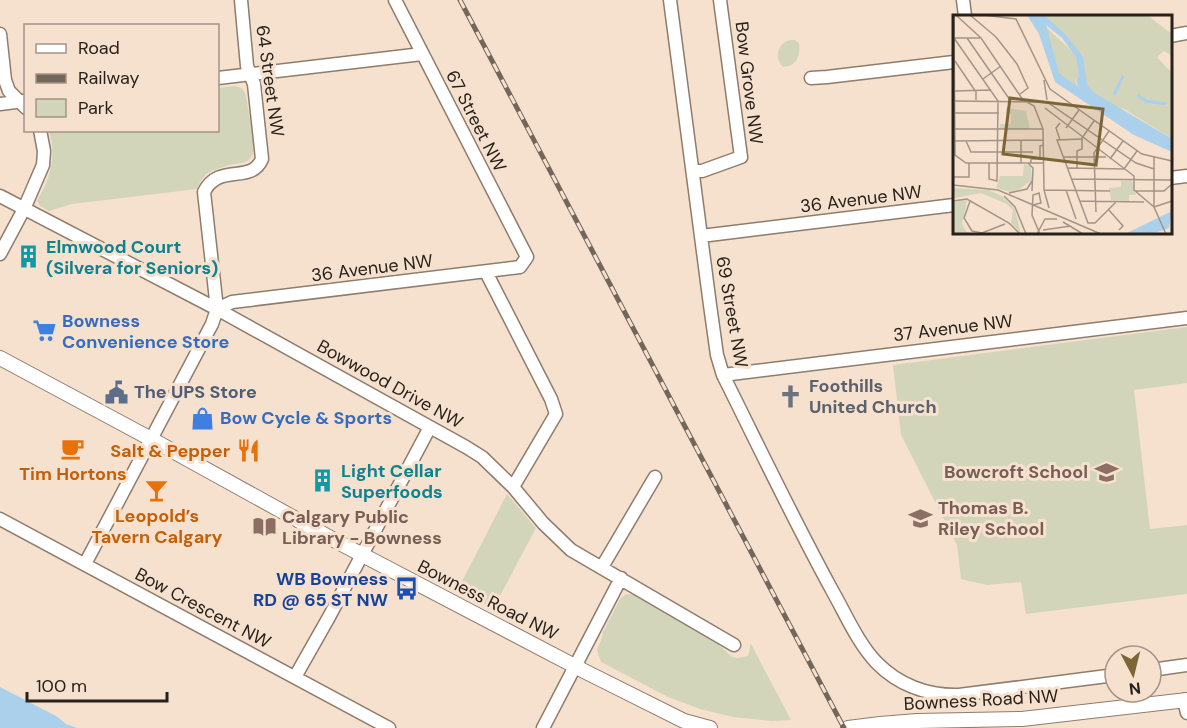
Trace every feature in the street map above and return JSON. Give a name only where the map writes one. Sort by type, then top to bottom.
[{"type":"street","name":"64 Street NW","points":[[85,564],[212,324],[217,309],[204,192],[217,177],[251,171],[260,163],[262,155],[254,84],[247,66],[241,0]]},
{"type":"street","name":"67 Street NW","points":[[395,0],[527,258]]},
{"type":"street","name":"69 Street NW","points":[[670,0],[700,236],[717,354],[723,375],[822,570],[864,647],[884,669],[909,685]]},
{"type":"street","name":"Bow Grove NW","points":[[693,171],[702,171],[741,157],[720,0]]},
{"type":"street","points":[[963,0],[965,15]]},
{"type":"street","points":[[1172,36],[1187,33]]},
{"type":"street","points":[[0,34],[5,80],[9,91],[23,104]]},
{"type":"street","points":[[219,78],[422,54]]},
{"type":"street","points":[[811,78],[828,78],[953,62]]},
{"type":"street","points":[[0,104],[23,104]]},
{"type":"street","points":[[0,254],[24,209],[43,165],[44,151],[40,132]]},
{"type":"street","points":[[1172,178],[1187,176]]},
{"type":"street","name":"Bowwood Drive NW","points":[[0,196],[217,309],[482,457],[571,550],[734,645]]},
{"type":"street","name":"36 Avenue NW","points":[[700,236],[953,205]]},
{"type":"street","name":"36 Avenue NW","points":[[217,309],[232,302],[520,267],[527,258]]},
{"type":"street","points":[[486,272],[551,399],[556,414],[513,487]]},
{"type":"street","name":"37 Avenue NW","points":[[723,375],[1187,318]]},
{"type":"street","name":"Bowness Road NW","points":[[0,358],[362,555],[684,721],[704,727]]},
{"type":"street","points":[[295,677],[430,426]]},
{"type":"street","points":[[602,567],[655,477]]},
{"type":"street","name":"Bow Crescent NW","points":[[0,519],[389,728]]},
{"type":"street","points":[[543,728],[621,578]]},
{"type":"street","points":[[1163,669],[1187,666]]},
{"type":"street","name":"Bowness Road NW","points":[[909,685],[929,693],[959,695],[1103,677]]},
{"type":"street","name":"Bowness Road NW","points":[[848,728],[917,721],[1022,724],[1186,704]]},
{"type":"green space","points":[[790,40],[799,43],[797,60],[788,67],[783,67],[778,59],[778,51],[782,44]]},
{"type":"green space","points":[[234,86],[240,88],[246,96],[253,148],[252,157],[247,161],[208,173],[197,189],[72,204],[49,211],[40,206],[37,201],[51,167],[52,149],[49,132],[219,132],[219,88]]},
{"type":"green space","name":"Bowcroft School","points":[[1187,327],[1187,383],[1134,390],[1150,529],[1187,525],[1187,594],[1026,614],[1021,582],[987,585],[961,579],[957,545],[901,435],[893,365]]},
{"type":"green space","points":[[507,494],[536,528],[493,609],[457,591]]},
{"type":"green space","points":[[626,594],[635,595],[719,645],[732,657],[748,656],[751,644],[791,720],[772,721],[733,717],[700,709],[668,697],[601,662],[597,650],[602,634],[620,599]]},
{"type":"water","points":[[0,687],[56,716],[66,724],[77,728],[0,728]]},
{"type":"railway","points":[[460,0],[844,728]]},
{"type":"place","name":"Elmwood Court (Silvera for Seniors)","points":[[28,257]]},
{"type":"place","name":"Bowness Convenience Store","points":[[44,331]]},
{"type":"place","name":"The UPS Store","points":[[116,392]]},
{"type":"place","name":"Foothills United Church","points":[[791,396]]},
{"type":"place","name":"Bow Cycle & Sports","points":[[202,418]]},
{"type":"place","name":"Tim Hortons","points":[[73,448]]},
{"type":"place","name":"Salt & Pepper","points":[[248,451]]},
{"type":"place","name":"Bowcroft School","points":[[1106,472]]},
{"type":"place","name":"Light Cellar Superfoods","points":[[323,481]]},
{"type":"place","name":"Leopold’s Tavern Calgary","points":[[157,490]]},
{"type":"place","name":"Thomas B. Riley School","points":[[920,518]]},
{"type":"place","name":"Calgary Public Library - Bowness","points":[[264,527]]},
{"type":"place","name":"WB Bowness RD @ 65 ST NW","points":[[406,589]]}]
